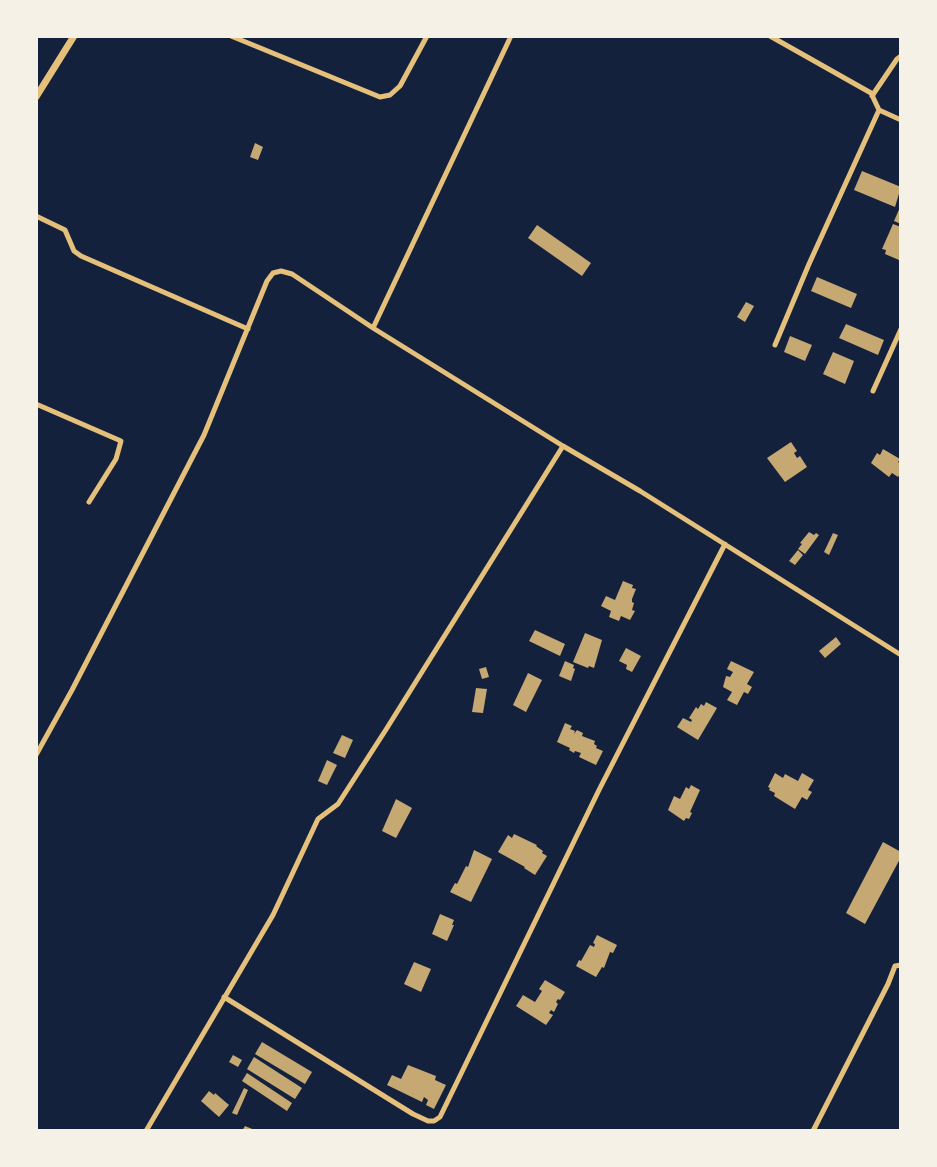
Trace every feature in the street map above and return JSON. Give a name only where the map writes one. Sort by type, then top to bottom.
[{"type":"street","points":[[36,97],[74,36]]},
{"type":"street","points":[[231,36],[380,97],[390,95],[400,86],[426,36]]},
{"type":"street","points":[[373,328],[511,36]]},
{"type":"street","points":[[770,36],[871,93],[879,110],[901,120]]},
{"type":"street","points":[[872,96],[897,59],[901,57]]},
{"type":"street","points":[[775,345],[879,110]]},
{"type":"street","points":[[36,216],[65,230],[74,251],[81,256],[248,329]]},
{"type":"street","points":[[36,754],[72,690],[204,435],[267,281],[273,273],[281,271],[292,274],[373,328],[563,446],[640,490],[901,655]]},
{"type":"street","points":[[873,392],[901,329]]},
{"type":"street","points":[[36,404],[122,441],[116,459],[89,502]]},
{"type":"street","points":[[146,1131],[273,915],[318,819],[338,804],[563,446]]},
{"type":"street","points":[[224,997],[413,1114],[428,1121],[434,1121],[440,1117],[605,779],[725,544]]},
{"type":"street","points":[[813,1131],[895,966],[901,965]]},
{"type":"building","points":[[255,143],[263,147],[258,160],[250,157]]},
{"type":"building","points":[[862,171],[901,187],[895,207],[854,190]]},
{"type":"building","points":[[901,205],[901,224],[894,221]]},
{"type":"building","points":[[893,224],[901,227],[901,257],[899,260],[885,254],[886,250],[882,249]]},
{"type":"building","points":[[537,225],[591,263],[582,276],[528,238]]},
{"type":"building","points":[[817,277],[857,294],[851,308],[811,291]]},
{"type":"building","points":[[746,302],[754,306],[745,322],[737,317]]},
{"type":"building","points":[[846,324],[884,340],[878,355],[839,338]]},
{"type":"building","points":[[790,336],[812,345],[805,361],[784,352]]},
{"type":"building","points":[[833,352],[854,361],[845,384],[823,374]]},
{"type":"building","points":[[791,442],[797,451],[794,453],[797,458],[800,456],[807,467],[785,482],[767,458]]},
{"type":"building","points":[[883,449],[900,459],[898,462],[901,464],[901,472],[898,477],[892,473],[889,477],[871,463],[877,453],[880,455]]},
{"type":"building","points":[[809,532],[819,535],[805,554],[798,549]]},
{"type":"building","points":[[833,533],[838,535],[829,555],[824,552]]},
{"type":"building","points":[[798,550],[803,555],[795,565],[789,561]]},
{"type":"building","points":[[623,581],[633,585],[632,588],[636,589],[632,599],[634,603],[632,610],[635,611],[630,620],[621,616],[619,621],[609,617],[611,611],[601,606],[606,596],[615,600]]},
{"type":"building","points":[[535,630],[565,644],[560,656],[529,641]]},
{"type":"building","points":[[585,633],[602,640],[594,668],[573,662]]},
{"type":"building","points":[[836,637],[841,644],[825,658],[819,651]]},
{"type":"building","points":[[626,648],[641,656],[632,672],[626,669],[627,665],[619,661]]},
{"type":"building","points":[[565,661],[574,665],[571,681],[559,676]]},
{"type":"building","points":[[731,661],[754,672],[747,684],[752,687],[748,694],[744,692],[737,705],[727,700],[732,692],[723,687],[726,676],[730,677],[733,672],[727,669]]},
{"type":"building","points":[[486,667],[489,677],[482,679],[479,669]]},
{"type":"building","points":[[528,673],[542,680],[526,712],[513,705]]},
{"type":"building","points":[[476,688],[487,689],[483,713],[472,712]]},
{"type":"building","points":[[706,702],[717,708],[698,740],[677,727],[683,718],[691,722],[689,718],[696,707],[698,709],[701,704],[704,706]]},
{"type":"building","points":[[565,723],[572,726],[570,729],[575,731],[574,734],[577,730],[583,733],[582,736],[595,741],[596,748],[603,751],[596,765],[579,757],[581,753],[575,751],[574,753],[569,750],[570,748],[557,742]]},
{"type":"building","points":[[342,735],[353,740],[345,758],[333,753]]},
{"type":"building","points":[[327,760],[337,765],[327,785],[318,781]]},
{"type":"building","points":[[775,773],[783,778],[785,774],[798,781],[802,773],[814,780],[808,790],[812,792],[807,800],[802,797],[795,809],[774,796],[775,793],[768,787]]},
{"type":"building","points":[[691,785],[700,790],[689,819],[686,818],[684,821],[668,810],[674,796],[680,799],[686,787],[689,789]]},
{"type":"building","points":[[396,799],[412,808],[396,838],[382,831]]},
{"type":"building","points":[[514,834],[537,845],[547,856],[535,875],[498,852],[508,835],[512,838]]},
{"type":"building","points":[[883,842],[901,852],[901,857],[865,924],[846,913]]},
{"type":"building","points":[[474,850],[492,859],[471,902],[450,892],[466,866],[468,867]]},
{"type":"building","points":[[440,914],[454,920],[447,941],[432,934]]},
{"type":"building","points":[[597,935],[617,945],[613,953],[610,952],[604,968],[602,967],[596,977],[576,966],[590,945],[594,947],[593,943]]},
{"type":"building","points":[[414,962],[431,969],[421,992],[404,984]]},
{"type":"building","points":[[545,980],[565,992],[556,1002],[558,1004],[554,1012],[551,1010],[549,1013],[553,1015],[546,1025],[516,1006],[523,995],[535,1002],[542,991],[539,989]]},
{"type":"building","points":[[262,1042],[312,1072],[305,1084],[255,1054]]},
{"type":"building","points":[[233,1055],[242,1060],[238,1067],[229,1062]]},
{"type":"building","points":[[254,1057],[302,1088],[295,1099],[247,1069]]},
{"type":"building","points":[[408,1065],[436,1076],[435,1080],[446,1085],[434,1109],[426,1105],[428,1100],[424,1097],[422,1102],[387,1085],[392,1075],[401,1079]]},
{"type":"building","points":[[247,1073],[292,1103],[287,1111],[242,1081]]},
{"type":"building","points":[[244,1088],[248,1090],[237,1115],[232,1113]]},
{"type":"building","points":[[209,1091],[214,1095],[215,1093],[229,1105],[219,1117],[201,1101]]},
{"type":"building","points":[[245,1126],[257,1131],[242,1131]]}]
